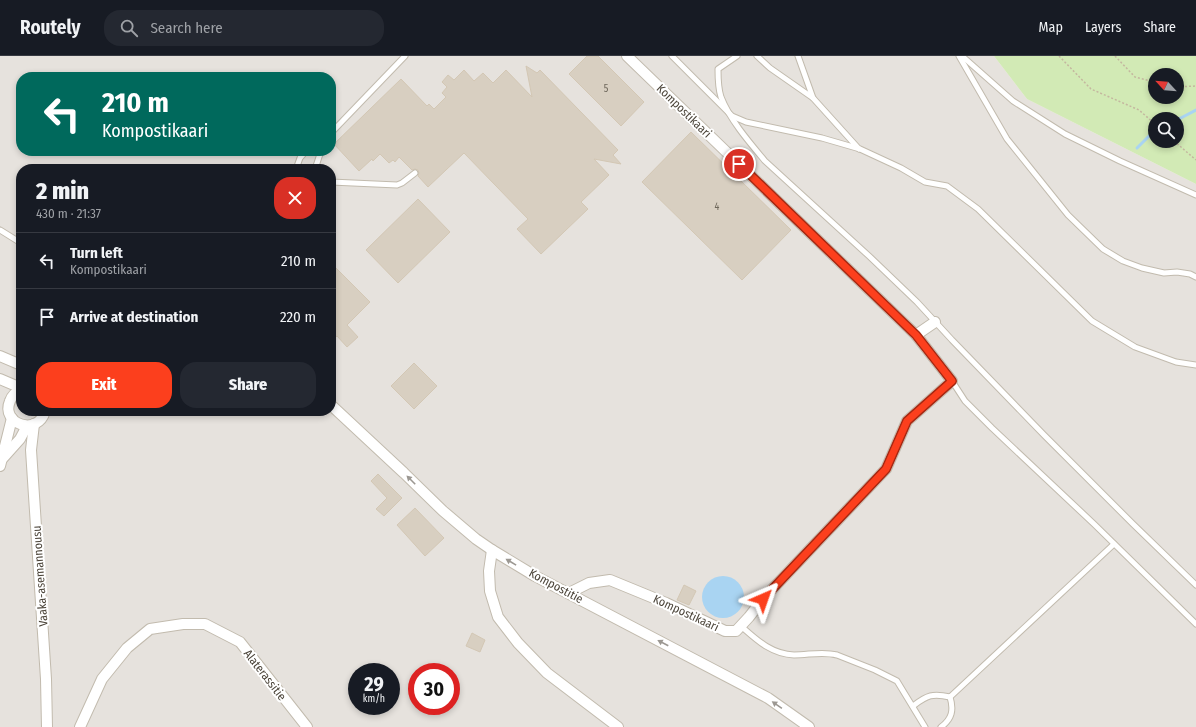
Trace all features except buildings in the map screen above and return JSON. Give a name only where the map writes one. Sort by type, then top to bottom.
[{"type":"street","name":"Kompostikaari","points":[[627,56],[916,335],[952,381]]},
{"type":"street","points":[[916,335],[935,322]]},
{"type":"street","points":[[0,356],[16,363]]},
{"type":"street","points":[[0,379],[16,387]]},
{"type":"street","points":[[741,626],[763,599],[886,469],[907,421],[952,381]]},
{"type":"street","points":[[1,463],[7,412],[9,403],[16,393]]},
{"type":"street","name":"Kompostitie","points":[[336,410],[444,511],[476,539],[492,550],[534,576],[768,698],[809,727]]},
{"type":"street","points":[[7,412],[19,424],[31,425]]},
{"type":"street","points":[[1,463],[31,425],[40,421],[42,416]]},
{"type":"street","name":"Vaaka-asemannousu","points":[[31,425],[31,450],[46,679],[47,727]]},
{"type":"street","points":[[492,550],[489,571],[490,592],[498,617],[518,643],[547,673],[618,727]]},
{"type":"street","name":"Kompostikaari","points":[[569,593],[589,583],[610,580],[666,603],[725,632],[736,631],[741,626]]},
{"type":"street","name":"Alaterassitie","points":[[80,727],[102,678],[127,648],[150,629],[183,624],[205,624],[240,642],[307,727]]},
{"type":"lane","points":[[336,127],[405,56]]},
{"type":"lane","points":[[672,56],[732,116],[746,122],[822,138],[860,149],[901,168],[925,182],[947,186],[978,208],[1092,321],[1135,347],[1176,362],[1196,365]]},
{"type":"lane","points":[[737,56],[718,69],[718,82],[721,97],[751,145],[765,161],[917,302],[1133,524],[1196,585]]},
{"type":"lane","points":[[757,56],[770,68],[813,98],[860,149]]},
{"type":"lane","points":[[798,56],[813,98]]},
{"type":"lane","points":[[958,56],[1007,139],[1068,215],[1103,249],[1142,268],[1164,273],[1177,272],[1190,274],[1196,277]]},
{"type":"lane","points":[[962,56],[1013,101],[1065,134],[1196,194]]},
{"type":"lane","points":[[336,182],[397,185],[415,174]]},
{"type":"lane","points":[[0,230],[16,240]]},
{"type":"lane","points":[[952,381],[965,401],[976,412],[1196,624]]},
{"type":"lane","points":[[950,697],[1114,544]]},
{"type":"lane","points":[[741,626],[771,651],[794,655],[829,653],[887,675],[897,681],[925,727]]},
{"type":"lane","points":[[913,706],[929,696],[937,694],[950,697]]},
{"type":"lane","points":[[941,727],[948,722],[952,716],[952,703],[950,697]]},
{"type":"path","points":[[1059,56],[1091,89],[1139,110],[1148,118]]},
{"type":"path","points":[[1115,56],[1135,76],[1148,80]]},
{"type":"path","points":[[1184,87],[1196,86]]},
{"type":"path","points":[[1182,148],[1196,160]]},
{"type":"shaded area","points":[[0,56],[994,56],[1027,99],[1196,184],[1196,727],[0,727]]},
{"type":"green space","points":[[994,56],[1196,56],[1196,184],[1027,99]]},
{"type":"water","points":[[719,576],[727,576],[738,582],[744,593],[744,601],[738,612],[727,618],[719,618],[708,612],[702,601],[702,593],[708,582]]},
{"type":"waterway","points":[[1184,116],[1196,110]]},
{"type":"waterway","points":[[1137,148],[1148,137]]},
{"type":"route","points":[[739,164],[916,335],[952,381],[907,421],[886,469],[763,599]]}]
